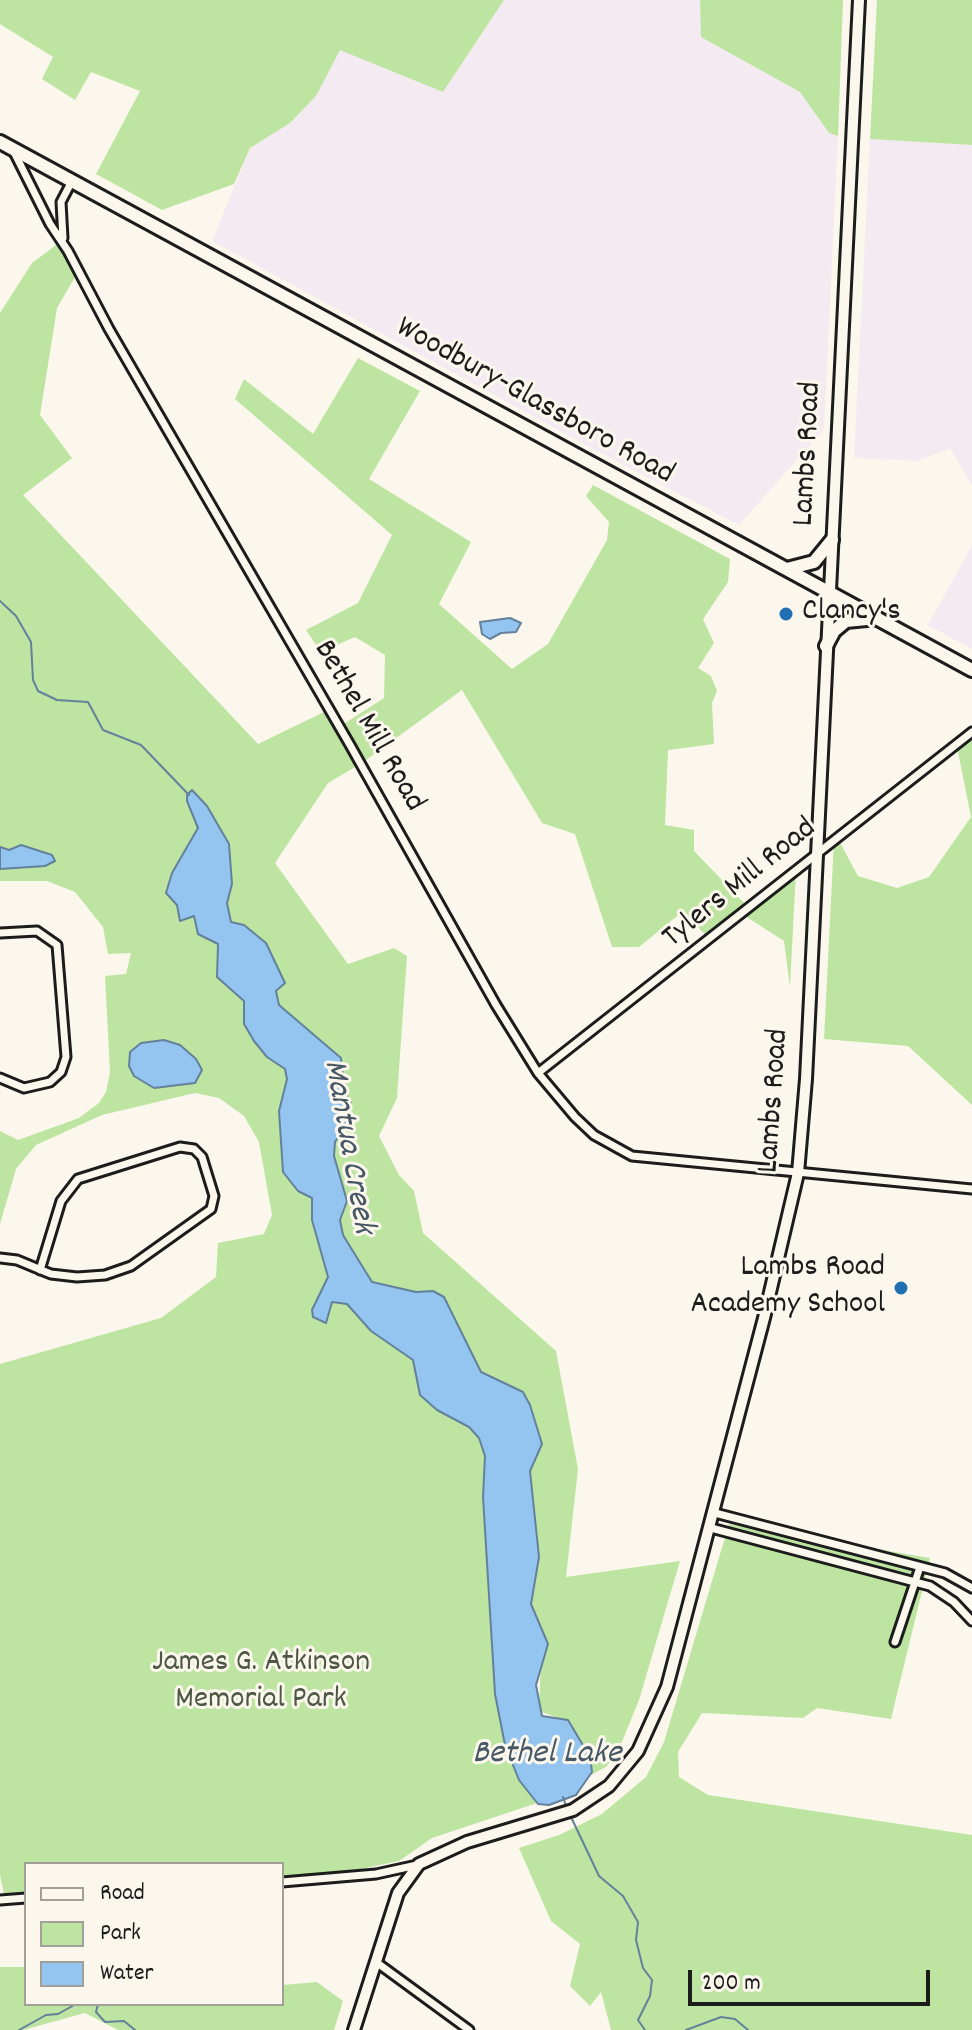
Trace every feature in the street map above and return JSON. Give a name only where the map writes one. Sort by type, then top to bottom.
[{"type":"main road","name":"Lambs Road","points":[[419,1864],[467,1842],[573,1810],[609,1786],[625,1770],[651,1728],[667,1687],[715,1513],[798,1173],[817,856],[859,0]]},
{"type":"main road","name":"Woodbury-Glassboro Road","points":[[5,144],[972,670]]},
{"type":"main road","points":[[787,569],[814,562],[832,540]]},
{"type":"main road","points":[[826,646],[834,631],[846,621],[878,618]]},
{"type":"main road","points":[[354,2030],[398,1893],[419,1864]]},
{"type":"street","name":"Bethel Mill Road","points":[[5,144],[21,162],[50,224],[496,1005],[538,1073],[594,1135],[632,1156],[972,1189]]},
{"type":"street","points":[[68,251],[60,232],[60,207],[72,181]]},
{"type":"street","name":"Tylers Mill Road","points":[[538,1073],[972,732]]},
{"type":"street","points":[[0,933],[40,932],[57,945],[66,1057],[61,1072],[50,1082],[24,1088],[0,1078]]},
{"type":"street","points":[[0,1258],[40,1270],[84,1277],[115,1272],[141,1260],[209,1212],[214,1203],[202,1157],[194,1149],[180,1147],[78,1179],[61,1201],[40,1270]]},
{"type":"street","points":[[715,1513],[945,1573],[972,1588]]},
{"type":"street","points":[[711,1528],[915,1582],[942,1593],[972,1621]]},
{"type":"street","points":[[895,1642],[920,1567]]},
{"type":"street","points":[[284,1882],[376,1874],[419,1864]]},
{"type":"street","points":[[0,1900],[24,1898]]},
{"type":"street","points":[[376,1962],[469,2030]]},
{"type":"shaded area","points":[[504,0],[700,0],[702,37],[800,92],[829,133],[838,136],[824,429],[739,525],[212,241],[250,148],[290,123],[316,96],[340,49],[443,92]]},
{"type":"shaded area","points":[[870,139],[972,145],[972,485],[950,448],[918,461],[854,458]]},
{"type":"shaded area","points":[[972,545],[972,649],[928,625]]},
{"type":"green space","points":[[0,0],[504,0],[443,92],[340,50],[316,96],[290,123],[250,148],[234,184],[162,210],[96,174],[140,91],[91,72],[75,100],[42,79],[53,57],[0,24]]},
{"type":"green space","points":[[700,0],[843,0],[838,136],[829,133],[800,92],[701,37]]},
{"type":"green space","points":[[877,0],[972,0],[972,145],[870,139]]},
{"type":"green space","name":"James G. Atkinson Memorial Park","points":[[60,242],[78,272],[57,308],[40,415],[72,458],[23,495],[258,744],[328,710],[339,727],[384,698],[385,655],[355,637],[321,652],[306,630],[358,603],[392,535],[235,399],[244,379],[313,434],[358,358],[420,391],[369,479],[471,542],[439,604],[512,669],[548,644],[607,540],[609,522],[586,496],[593,485],[730,559],[728,582],[703,619],[714,643],[698,668],[711,676],[717,691],[712,703],[714,744],[668,750],[665,825],[694,830],[694,851],[749,908],[796,871],[790,987],[784,941],[742,914],[710,939],[682,912],[639,947],[612,947],[575,834],[542,823],[462,690],[362,763],[328,783],[275,863],[348,964],[394,948],[407,956],[397,1098],[379,1136],[399,1175],[414,1191],[423,1233],[556,1351],[578,1469],[566,1577],[680,1561],[639,1700],[617,1754],[606,1767],[582,1780],[569,1722],[539,1711],[542,1630],[495,1694],[537,1803],[432,1838],[399,1861],[346,1872],[284,1878],[284,1862],[24,1862],[24,1898],[5,1899],[0,1875],[0,1364],[161,1318],[216,1277],[218,1243],[264,1234],[272,1215],[259,1142],[244,1116],[219,1098],[195,1093],[102,1115],[36,1145],[16,1169],[0,1224],[0,1131],[18,1140],[79,1118],[99,1103],[106,1092],[110,1072],[105,976],[126,974],[131,953],[108,954],[103,927],[75,892],[47,881],[0,881],[0,313],[32,263]]},
{"type":"green space","points":[[972,729],[972,1105],[908,1046],[824,1039],[834,840],[837,837],[858,876],[897,888],[929,877],[971,817],[956,742]]},
{"type":"green space","points":[[729,1524],[930,1558],[891,1719],[817,1708],[803,1718],[702,1713],[678,1752],[679,1777],[708,1795],[972,1835],[972,2030],[611,2030],[601,1992],[590,2006],[570,1986],[580,1944],[551,1921],[519,1848],[559,1835],[602,1814],[646,1777],[664,1742]]},
{"type":"green space","points":[[0,1967],[24,1967],[24,2006],[284,2006],[284,1985],[317,1982],[343,2001],[334,2030],[118,2030],[85,2013],[23,2030],[0,2030]]},
{"type":"water","points":[[510,618],[521,623],[516,632],[501,633],[490,639],[482,634],[480,622]]},
{"type":"water","name":"Bethel Lake","points":[[192,790],[207,806],[229,844],[232,884],[227,903],[231,922],[244,925],[266,943],[285,983],[276,991],[279,1005],[341,1058],[345,1092],[351,1103],[346,1124],[335,1142],[334,1156],[347,1201],[340,1220],[343,1235],[372,1282],[416,1292],[433,1291],[444,1297],[481,1372],[523,1392],[530,1405],[542,1444],[530,1471],[539,1557],[531,1604],[548,1644],[536,1685],[542,1716],[568,1720],[590,1757],[592,1772],[576,1795],[549,1805],[538,1804],[519,1780],[505,1745],[495,1694],[483,1497],[485,1456],[479,1438],[469,1427],[437,1410],[420,1395],[413,1360],[371,1331],[347,1304],[332,1302],[326,1323],[313,1317],[312,1310],[328,1277],[312,1220],[312,1198],[298,1191],[283,1172],[279,1111],[287,1079],[285,1069],[267,1057],[254,1041],[244,1024],[244,1001],[217,977],[218,944],[198,934],[194,916],[180,921],[177,905],[166,893],[172,873],[198,828],[187,801],[187,795]]},
{"type":"water","points":[[21,845],[52,855],[55,861],[45,866],[0,869],[0,847],[9,850]]},
{"type":"water","points":[[164,1040],[180,1045],[196,1059],[202,1070],[195,1083],[154,1088],[134,1076],[129,1066],[130,1052],[141,1043]]},
{"type":"waterway","name":"Mantua Creek","points":[[0,601],[16,616],[31,642],[33,680],[38,691],[57,700],[88,702],[103,730],[141,745],[189,795]]},
{"type":"waterway","name":"Mantua Creek","points":[[563,1797],[566,1806]]},
{"type":"waterway","name":"Mantua Creek","points":[[571,1817],[599,1876],[623,1896],[638,1922],[636,1940],[643,1968],[652,1980],[650,1996],[638,2020],[645,2030]]},
{"type":"waterway","points":[[19,2030],[46,2015],[58,2014],[72,2006]]},
{"type":"waterway","points":[[98,2006],[96,2012],[105,2022],[124,2021],[135,2030]]},
{"type":"waterway","name":"Mantua Creek","points":[[686,2030],[721,2017],[735,2019],[748,2030]]},
{"type":"place","name":"Clancy's","points":[[786,614]]},
{"type":"place","name":"Lambs Road Academy School","points":[[901,1288]]}]
